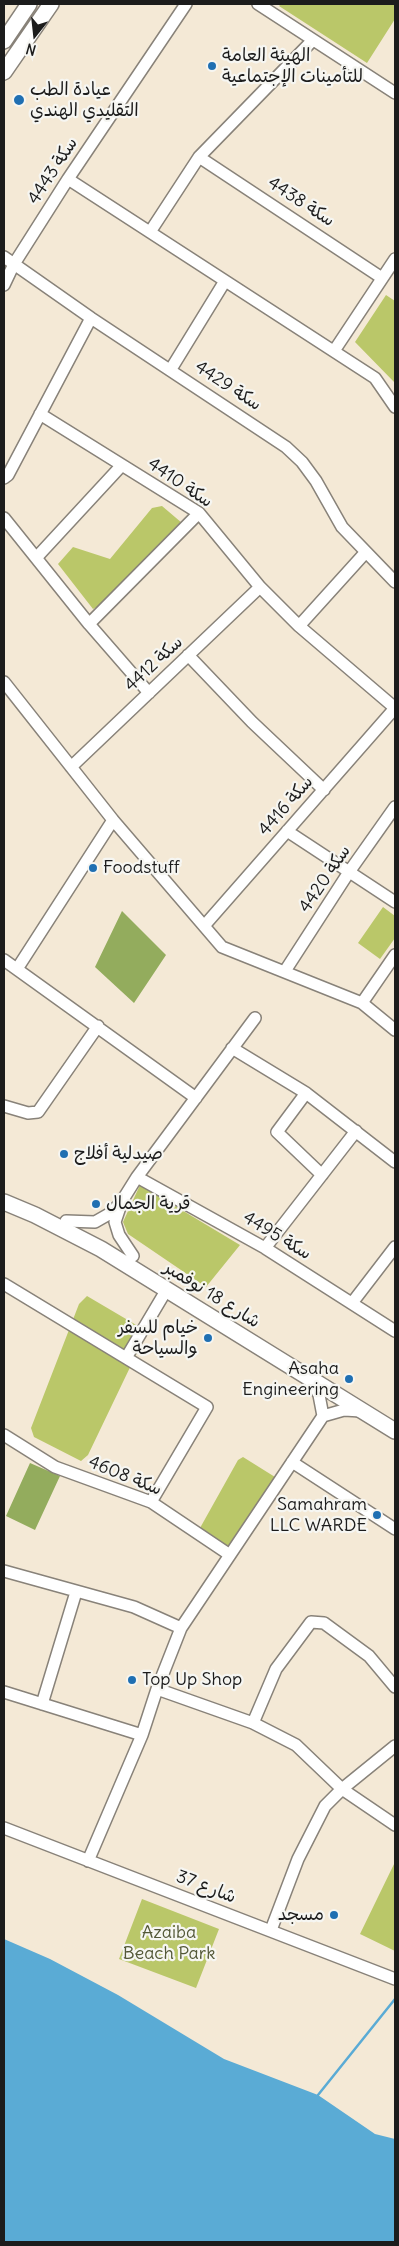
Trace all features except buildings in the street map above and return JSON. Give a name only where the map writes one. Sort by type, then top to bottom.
[{"type":"main road","points":[[4,41],[11,19],[29,4]]},
{"type":"main road","points":[[4,72],[51,4]]},
{"type":"main road","name":"شارع 18 نوفمبر","points":[[4,1192],[66,1220],[133,1256],[395,1419]]},
{"type":"main road","name":"شارع 18 نوفمبر","points":[[4,1202],[71,1232],[167,1289],[395,1431]]},
{"type":"street","name":"سكة 4443","points":[[4,285],[14,264],[68,179],[186,4]]},
{"type":"street","points":[[258,4],[270,7],[313,40],[395,93]]},
{"type":"street","points":[[150,232],[199,157],[313,40]]},
{"type":"street","name":"سكة 4438","points":[[199,157],[382,278]]},
{"type":"street","points":[[68,179],[375,378],[395,407]]},
{"type":"street","name":"سكة 4429","points":[[4,257],[91,318],[171,369],[286,447],[302,462],[316,481],[342,527],[395,582]]},
{"type":"street","points":[[334,351],[395,258]]},
{"type":"street","points":[[171,369],[225,281]]},
{"type":"street","points":[[4,478],[8,474],[91,318]]},
{"type":"street","name":"سكة 4410","points":[[40,414],[199,513],[260,587],[299,626],[395,708]]},
{"type":"street","points":[[36,558],[122,465]]},
{"type":"street","points":[[89,624],[199,513]]},
{"type":"street","points":[[4,518],[89,624],[149,693]]},
{"type":"street","points":[[299,626],[365,552]]},
{"type":"street","name":"سكة 4412","points":[[71,767],[260,587]]},
{"type":"street","points":[[188,656],[252,722],[324,790]]},
{"type":"street","points":[[4,682],[113,820],[222,946],[362,1003],[395,1030]]},
{"type":"street","name":"سكة 4416","points":[[204,926],[395,708]]},
{"type":"street","name":"سكة 4420","points":[[285,971],[349,872],[395,807]]},
{"type":"street","points":[[17,969],[113,820]]},
{"type":"street","points":[[287,831],[395,902]]},
{"type":"street","points":[[362,1003],[395,955]]},
{"type":"street","points":[[4,960],[196,1098]]},
{"type":"street","points":[[133,1256],[118,1234],[115,1222],[122,1202],[137,1177],[255,1018]]},
{"type":"street","points":[[4,1106],[28,1114],[38,1112],[98,1026]]},
{"type":"street","points":[[232,1048],[306,1093],[395,1162]]},
{"type":"street","points":[[306,1093],[277,1132],[322,1175]]},
{"type":"street","points":[[265,1248],[356,1131]]},
{"type":"street","name":"سكة 4495","points":[[137,1177],[265,1248],[395,1331]]},
{"type":"street","points":[[66,1220],[95,1222],[109,1214],[122,1202]]},
{"type":"street","points":[[352,1303],[395,1247]]},
{"type":"street","points":[[4,1284],[207,1407],[150,1502]]},
{"type":"street","points":[[126,1358],[167,1289]]},
{"type":"street","points":[[309,1377],[319,1395],[323,1416]]},
{"type":"street","points":[[88,1861],[142,1736],[157,1689],[181,1628],[323,1416],[344,1410],[365,1412]]},
{"type":"street","name":"سكة 4608","points":[[4,1435],[55,1467],[150,1502],[230,1555]]},
{"type":"street","points":[[292,1462],[395,1529]]},
{"type":"street","points":[[4,1571],[134,1607],[181,1628]]},
{"type":"street","points":[[42,1704],[76,1592]]},
{"type":"street","points":[[253,1723],[276,1669],[311,1622],[324,1623],[369,1656],[395,1687]]},
{"type":"street","points":[[157,1689],[253,1723],[296,1745],[342,1789],[395,1825]]},
{"type":"street","points":[[4,1692],[142,1736]]},
{"type":"street","points":[[270,1930],[302,1850],[325,1806],[342,1789],[395,1746]]},
{"type":"street","name":"شارع 37","points":[[4,1828],[395,1979]]},
{"type":"green space","points":[[281,4],[395,4],[395,19],[367,63],[279,6]]},
{"type":"green space","points":[[386,295],[395,301],[395,383],[355,342]]},
{"type":"green space","points":[[162,506],[182,523],[101,605],[93,609],[58,564],[73,547],[110,559],[152,508]]},
{"type":"green space","points":[[383,907],[395,916],[395,938],[380,959],[358,943]]},
{"type":"green space","points":[[122,911],[166,955],[134,1003],[95,967]]},
{"type":"green space","points":[[140,1185],[240,1245],[206,1287],[128,1234],[123,1222]]},
{"type":"green space","points":[[87,1296],[143,1329],[146,1334],[88,1455],[81,1461],[34,1437],[31,1428],[79,1304]]},
{"type":"green space","points":[[243,1457],[275,1477],[274,1482],[232,1545],[225,1545],[201,1531],[200,1528],[238,1460]]},
{"type":"green space","points":[[30,1463],[60,1476],[35,1530],[6,1516]]},
{"type":"green space","points":[[395,1862],[395,1951],[360,1934]]},
{"type":"green space","name":"Azaiba Beach Park","points":[[142,1899],[219,1929],[196,1988],[119,1959]]},
{"type":"water","points":[[4,1939],[50,1959],[118,1995],[224,2059],[318,2095],[375,2134],[395,2139],[395,2242],[4,2242]]},
{"type":"waterway","points":[[318,2095],[395,1999]]},
{"type":"place","name":"الهيئة العامة للتأمينات الإجتماعية","points":[[212,66]]},
{"type":"place","name":"عيادة الطب التقليدي الهندي","points":[[19,100]]},
{"type":"place","name":"Foodstuff","points":[[93,868]]},
{"type":"place","name":"صيدلية أفلاج","points":[[64,1154]]},
{"type":"place","name":"قرية الجمال","points":[[96,1204]]},
{"type":"place","name":"خيام للسفر والسياحة","points":[[208,1338]]},
{"type":"place","name":"Asaha Engineering","points":[[349,1379]]},
{"type":"place","name":"Samahram LLC WARDE","points":[[377,1515]]},
{"type":"place","name":"Top Up Shop","points":[[132,1680]]},
{"type":"place","name":"مسجد","points":[[334,1915]]}]
